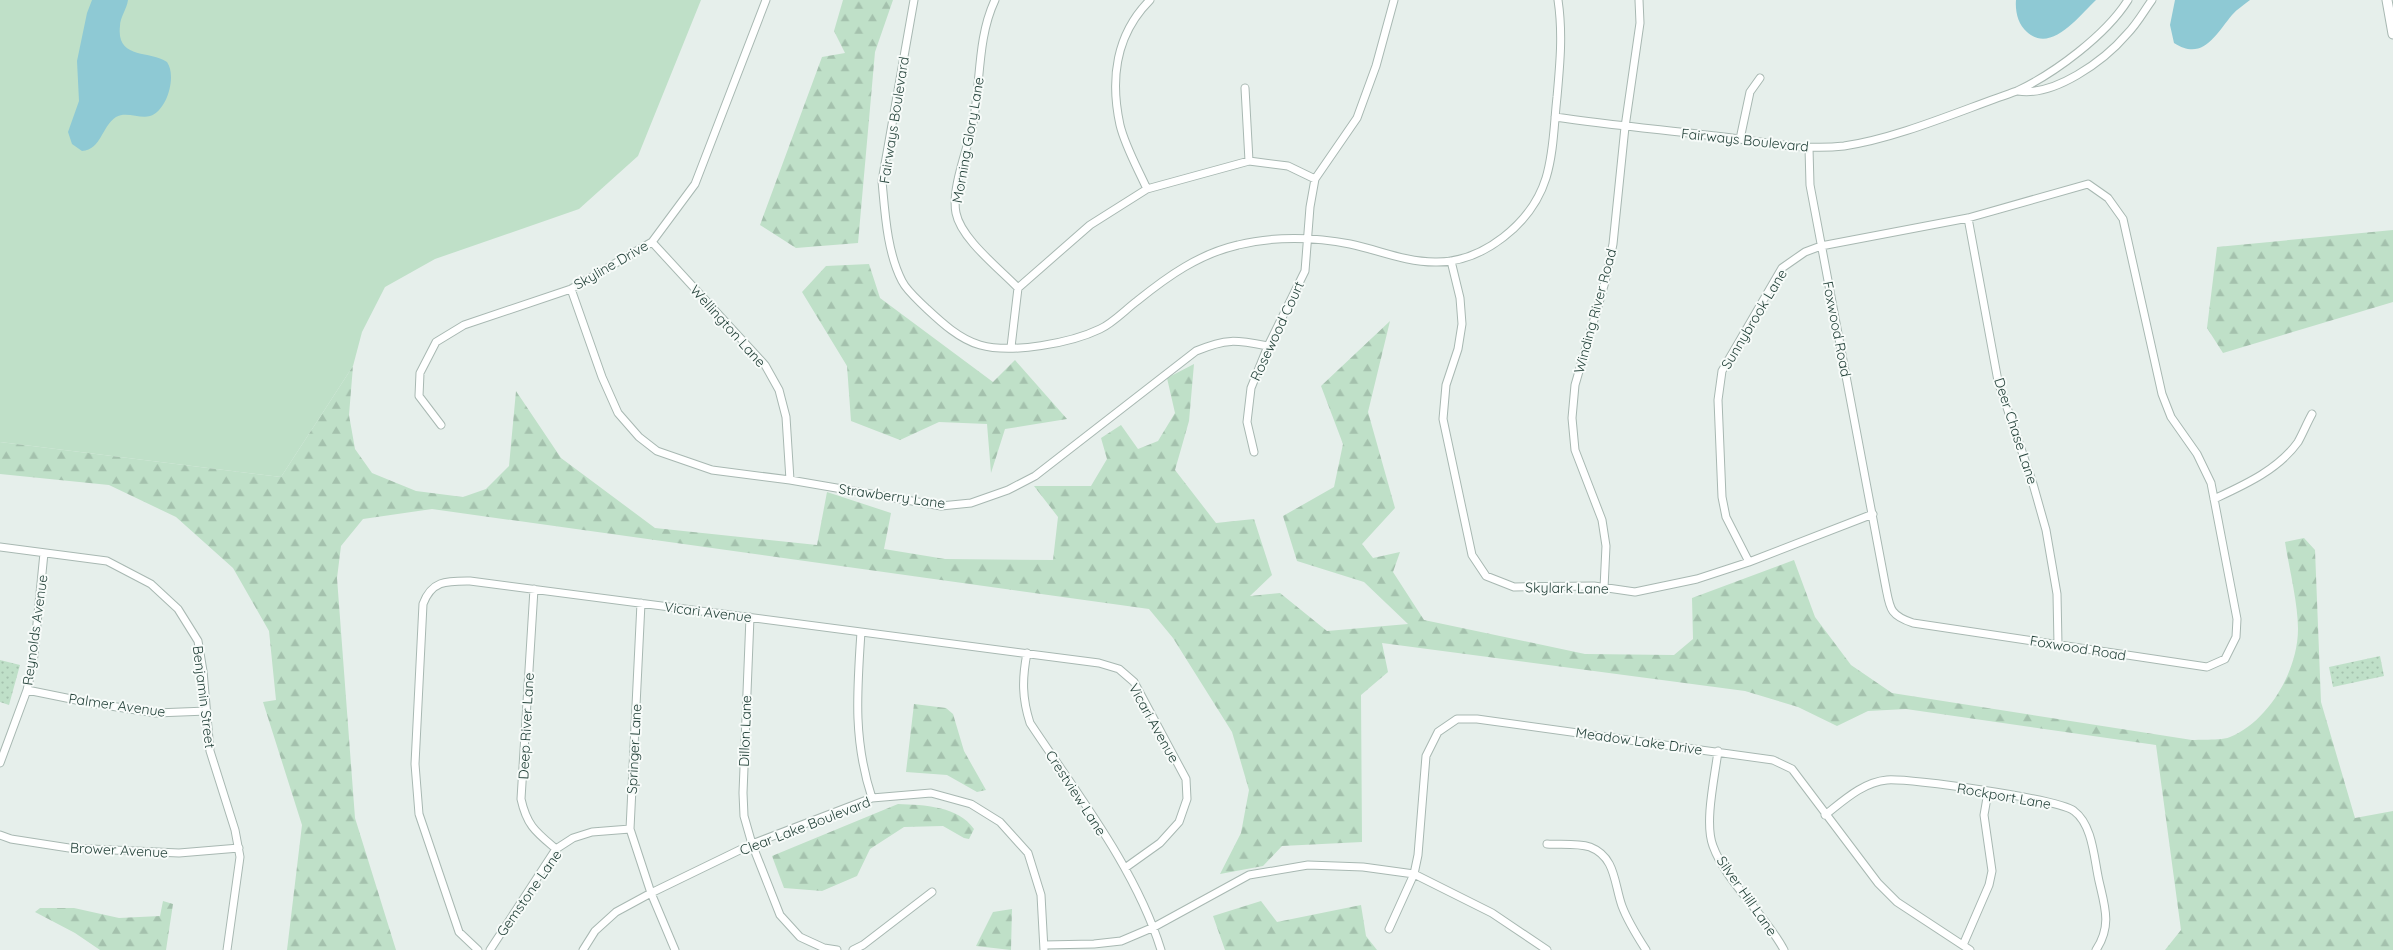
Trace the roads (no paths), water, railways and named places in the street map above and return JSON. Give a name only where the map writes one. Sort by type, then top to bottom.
[{"type":"street","name":"Skyline Drive","points":[[441,425],[419,396],[420,373],[436,342],[464,325],[571,289],[652,242],[695,184],[766,0]]},
{"type":"street","name":"Fairways Boulevard","points":[[914,0],[882,181],[884,211],[892,250],[902,282],[946,327],[980,345],[1011,347],[1039,346],[1101,328],[1165,279],[1199,257],[1240,244],[1281,239],[1352,244],[1409,260],[1436,262],[1451,261],[1495,244],[1524,218],[1535,202],[1545,179],[1555,117],[1562,43],[1558,0]]},
{"type":"street","name":"Morning Glory Lane","points":[[995,0],[987,17],[973,122],[956,196],[956,213],[963,231],[1018,288]]},
{"type":"street","points":[[1147,189],[1120,126],[1115,72],[1123,38],[1137,13],[1150,0]]},
{"type":"street","points":[[1011,347],[1018,288],[1090,225],[1147,189],[1249,161],[1288,166],[1315,178],[1357,118],[1373,75],[1394,0]]},
{"type":"street","name":"Winding River Road","points":[[1604,588],[1606,546],[1602,520],[1575,450],[1572,418],[1575,385],[1605,282],[1613,244],[1625,127],[1640,24],[1638,0]]},
{"type":"street","name":"Fairways Boulevard","points":[[1555,117],[1625,127],[1740,139],[1782,146],[1809,148],[1844,146],[1878,139],[2035,83],[2099,35],[2118,16],[2128,0]]},
{"type":"street","name":"Fairways Boulevard","points":[[2017,91],[2032,93],[2062,83],[2089,67],[2127,35],[2152,0]]},
{"type":"street","points":[[2387,0],[2393,34]]},
{"type":"street","points":[[1740,139],[1750,92],[1760,78]]},
{"type":"street","points":[[1245,88],[1249,161]]},
{"type":"street","name":"Foxwood Road","points":[[1809,148],[1810,185],[1890,606],[1898,618],[1913,623],[2207,667],[2225,659],[2236,637],[2237,619],[2212,484],[2197,454],[2171,417],[2162,394],[2123,219],[2108,198],[2088,184]]},
{"type":"street","name":"Rosewood Court","points":[[1254,452],[1247,422],[1251,388],[1268,346],[1305,271],[1310,206],[1315,178]]},
{"type":"street","name":"Sunnybrook Lane","points":[[1749,562],[1726,517],[1722,497],[1718,400],[1722,371],[1782,268],[1805,252],[1822,246],[1968,218],[2088,184]]},
{"type":"street","name":"Deer Chase Lane","points":[[1968,218],[1998,381],[2033,482],[2046,530],[2057,594],[2058,645]]},
{"type":"street","name":"Wellington Lane","points":[[652,242],[765,365],[779,390],[786,417],[790,480]]},
{"type":"street","name":"Skylark Lane","points":[[1451,261],[1460,298],[1462,324],[1458,349],[1446,385],[1443,419],[1472,555],[1486,576],[1514,588],[1604,588],[1635,592],[1696,579],[1749,562],[1873,514]]},
{"type":"street","name":"Strawberry Lane","points":[[571,289],[602,377],[618,413],[640,437],[657,451],[687,463],[712,470],[790,480],[941,506],[971,502],[1008,490],[1034,476],[1196,351],[1220,341],[1268,346]]},
{"type":"street","points":[[2214,500],[2254,480],[2279,462],[2297,442],[2312,414]]},
{"type":"street","name":"Benjamin Street","points":[[0,547],[107,561],[151,584],[178,609],[198,641],[210,751],[235,830],[240,857],[228,950]]},
{"type":"street","name":"Reynolds Avenue","points":[[0,763],[27,690],[33,664],[44,553]]},
{"type":"street","name":"Vicari Avenue","points":[[478,950],[459,932],[419,814],[415,764],[423,604],[427,593],[444,581],[470,581],[1099,662],[1119,669],[1134,682],[1186,779],[1187,799],[1179,822],[1160,843],[1125,868]]},
{"type":"street","name":"Deep River Lane","points":[[534,589],[521,799],[526,818],[539,834],[556,849]]},
{"type":"street","name":"Springer Lane","points":[[641,603],[630,829],[651,893],[674,950]]},
{"type":"street","name":"Dillon Lane","points":[[750,617],[743,793],[744,816],[752,844],[780,914],[800,937],[824,948],[837,950]]},
{"type":"street","points":[[860,632],[856,711],[858,741],[862,768],[872,798]]},
{"type":"street","name":"Crestview Lane","points":[[1027,653],[1022,680],[1023,702],[1030,723],[1125,868],[1154,927],[1161,950]]},
{"type":"street","name":"Palmer Avenue","points":[[27,690],[91,703],[156,713],[207,712]]},
{"type":"street","name":"Meadow Lake Drive","points":[[1389,929],[1414,874],[1418,855],[1426,756],[1438,732],[1457,719],[1478,719],[1773,760],[1792,769],[1878,883],[1897,902],[1970,950]]},
{"type":"street","name":"Silver Hill Lane","points":[[1718,751],[1710,824],[1712,845],[1724,867],[1767,922],[1784,950]]},
{"type":"street","name":"Rockport Lane","points":[[1825,815],[1860,788],[1886,780],[1914,781],[2048,801],[2073,810],[2086,823],[2106,909],[2105,937],[2096,950]]},
{"type":"street","points":[[1962,946],[1990,885],[1992,871],[1984,815],[1988,792]]},
{"type":"street","name":"Clear Lake Boulevard","points":[[583,950],[595,931],[616,912],[752,844],[872,798],[931,794],[971,804],[1000,822],[1028,853],[1041,894],[1044,948]]},
{"type":"street","name":"Gemstone Lane","points":[[490,950],[556,849],[573,838],[592,832],[630,829]]},
{"type":"street","name":"Brower Avenue","points":[[0,835],[11,839],[87,849],[179,854],[238,848]]},
{"type":"street","points":[[1547,844],[1590,847],[1606,858],[1614,873],[1622,905],[1633,929],[1646,950]]},
{"type":"street","points":[[1044,948],[1121,941],[1154,927],[1249,876],[1308,865],[1363,867],[1414,874],[1492,913],[1547,950]]},
{"type":"street","points":[[853,950],[863,946],[932,892]]},
{"type":"water","points":[[92,0],[128,0],[120,23],[120,37],[123,44],[135,52],[160,58],[167,62],[171,76],[169,92],[156,113],[146,117],[120,115],[116,117],[107,126],[94,146],[82,151],[72,144],[68,132],[79,101],[77,61],[87,13]]},
{"type":"water","points":[[2016,0],[2096,0],[2073,23],[2055,36],[2046,39],[2036,38],[2021,26],[2016,9]]},
{"type":"water","points":[[2175,0],[2250,0],[2234,13],[2208,43],[2201,48],[2193,49],[2184,48],[2174,43],[2170,25]]}]
